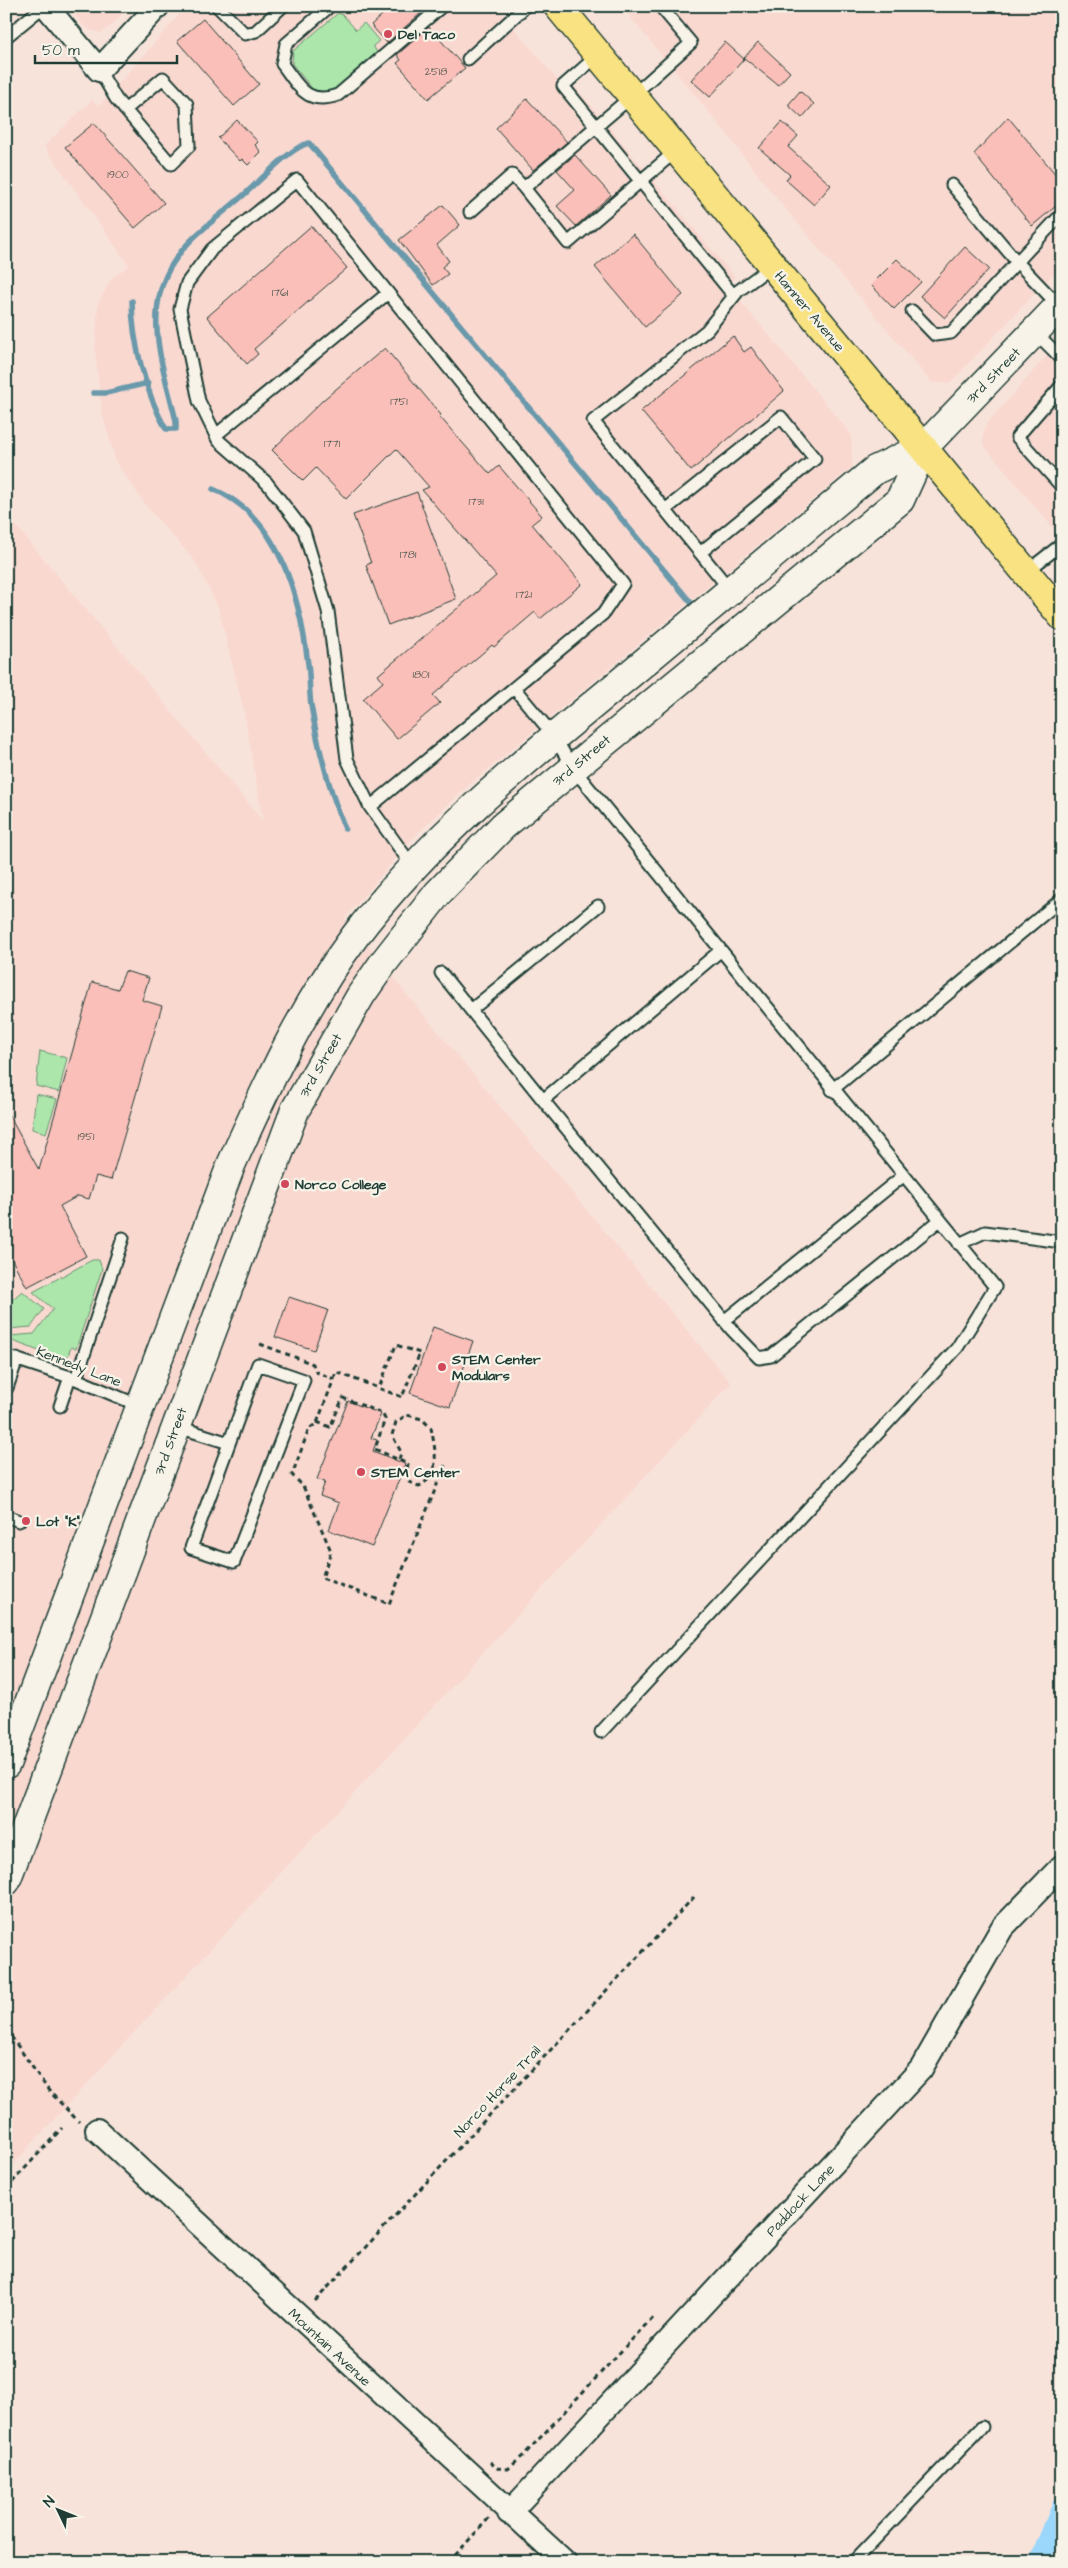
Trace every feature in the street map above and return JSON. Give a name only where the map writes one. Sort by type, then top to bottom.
[{"type":"main road","name":"Hamner Avenue","points":[[558,6],[1062,616]]},
{"type":"street","points":[[45,6],[99,70],[158,6]]},
{"type":"street","name":"3rd Street","points":[[6,1881],[295,1110],[361,994],[438,893],[503,826],[572,767],[900,500],[924,447],[1060,304]]},
{"type":"street","name":"3rd Street","points":[[7,1758],[231,1164],[273,1071],[324,981],[355,936],[413,867],[554,736],[875,470],[924,447]]},
{"type":"street","points":[[7,1758],[46,1774]]},
{"type":"street","name":"Paddock Lane","points":[[510,2513],[921,2069],[1002,1928],[1062,1866]]},
{"type":"street","name":"Mountain Avenue","points":[[97,2130],[565,2562]]},
{"type":"lane","points":[[6,37],[45,6]]},
{"type":"lane","points":[[218,6],[245,34],[256,31],[283,6]]},
{"type":"lane","points":[[330,6],[286,44],[282,64],[306,94],[313,99],[321,100],[338,95],[442,6]]},
{"type":"lane","points":[[468,59],[526,6]]},
{"type":"lane","points":[[524,188],[691,43],[660,6]]},
{"type":"lane","points":[[598,55],[563,86],[595,128],[734,296]]},
{"type":"lane","points":[[99,70],[116,100],[171,164],[189,146],[188,104],[163,78],[125,110]]},
{"type":"lane","points":[[470,212],[512,175],[568,243],[677,150]]},
{"type":"lane","points":[[370,808],[603,614],[622,584],[297,180],[212,249],[187,283],[180,309],[199,401],[218,440],[268,483],[304,531],[328,611],[347,758],[370,808],[413,867]]},
{"type":"lane","points":[[952,185],[1017,262],[1060,304]]},
{"type":"lane","points":[[912,311],[935,335],[951,333],[1057,219]]},
{"type":"lane","points":[[730,591],[593,421],[707,330],[734,296],[772,266]]},
{"type":"lane","points":[[216,435],[388,293]]},
{"type":"lane","points":[[1035,331],[1062,359]]},
{"type":"lane","points":[[1059,479],[1018,437],[1062,385]]},
{"type":"lane","points":[[665,510],[781,417],[816,459],[700,553]]},
{"type":"lane","points":[[1026,572],[1062,544]]},
{"type":"lane","points":[[514,688],[554,736],[572,767],[832,1090],[995,1287],[956,1348],[601,1732]]},
{"type":"lane","points":[[832,1090],[1062,899]]},
{"type":"lane","points":[[471,1010],[598,906]]},
{"type":"lane","points":[[543,1100],[720,951]]},
{"type":"lane","points":[[441,973],[724,1321],[758,1358],[771,1356],[940,1220]]},
{"type":"lane","points":[[724,1321],[903,1176]]},
{"type":"lane","points":[[959,1244],[985,1232],[1062,1242]]},
{"type":"lane","points":[[60,1406],[73,1378],[123,1238]]},
{"type":"lane","points":[[7,1388],[12,1357]]},
{"type":"lane","name":"Kennedy Lane","points":[[12,1357],[73,1378],[141,1406]]},
{"type":"lane","points":[[258,1364],[304,1380],[234,1562],[191,1548],[229,1443],[258,1364]]},
{"type":"lane","points":[[177,1421],[188,1430],[229,1443]]},
{"type":"lane","points":[[6,1516],[19,1521]]},
{"type":"lane","points":[[853,2562],[982,2427]]},
{"type":"path","points":[[260,1344],[313,1364],[316,1372],[334,1379]]},
{"type":"path","points":[[379,1388],[396,1344],[420,1353],[402,1396],[379,1388],[336,1372],[317,1422],[309,1429],[292,1475],[303,1486],[331,1552],[322,1578],[390,1604],[446,1465]]},
{"type":"path","points":[[317,1422],[330,1427],[343,1398],[382,1413],[385,1419],[375,1449],[399,1460],[408,1464],[406,1475],[409,1482],[414,1486],[419,1486],[429,1479],[436,1463],[431,1428],[428,1423],[408,1415],[396,1422],[392,1435],[401,1452],[399,1460]]},
{"type":"path","name":"Norco Horse Trail","points":[[315,2301],[695,1896]]},
{"type":"path","points":[[6,2189],[62,2128]]},
{"type":"path","points":[[308,2295],[322,2308]]},
{"type":"path","points":[[484,2458],[497,2468],[508,2469],[524,2455],[652,2318]]},
{"type":"shaded area","points":[[67,6],[129,6],[113,24],[101,33],[90,30],[81,23]]},
{"type":"shaded area","points":[[187,6],[496,6],[559,82],[566,76],[735,277],[726,284],[851,434],[852,467],[463,790],[416,835],[344,919],[384,962],[398,984],[731,1383],[6,2172],[6,514],[263,821],[244,711],[218,607],[195,561],[147,507],[116,462],[102,413],[95,351],[98,304],[111,279],[129,265],[44,146],[92,100],[99,106]]},
{"type":"shaded area","points":[[621,6],[1062,6],[1062,265],[950,383],[932,383],[769,189],[722,128]]},
{"type":"shaded area","points":[[1062,338],[1062,539],[983,444],[983,434],[986,425]]},
{"type":"green space","points":[[338,13],[343,15],[356,30],[364,23],[379,41],[373,46],[377,52],[336,88],[320,93],[314,91],[292,64],[293,51]]},
{"type":"green space","points":[[40,1051],[67,1058],[59,1092],[36,1086]]},
{"type":"green space","points":[[36,1094],[57,1099],[46,1133],[32,1129]]},
{"type":"green space","points":[[92,1260],[99,1260],[102,1269],[76,1349],[71,1347],[68,1356],[60,1359],[10,1340],[9,1336],[34,1334],[53,1309],[33,1292]]},
{"type":"green space","points":[[22,1291],[44,1309],[31,1327],[8,1329],[6,1305]]},
{"type":"building","name":"Del Taco","points":[[392,6],[429,6],[387,43],[371,25]]},
{"type":"building","points":[[203,19],[259,84],[234,106],[177,41]]},
{"type":"building","points":[[429,27],[465,68],[428,99],[397,63],[401,60],[397,55]]},
{"type":"building","points":[[725,42],[744,59],[710,97],[691,80]]},
{"type":"building","points":[[758,42],[790,72],[778,85],[744,58]]},
{"type":"building","points":[[800,91],[814,104],[802,118],[788,105]]},
{"type":"building","points":[[527,99],[567,142],[533,170],[496,128]]},
{"type":"building","points":[[1008,117],[1062,182],[1062,201],[1032,226],[974,154]]},
{"type":"building","points":[[237,120],[258,142],[255,145],[261,152],[248,165],[242,159],[240,161],[218,138]]},
{"type":"building","points":[[782,122],[798,136],[788,147],[831,185],[814,205],[786,180],[790,175],[759,148]]},
{"type":"building","points":[[94,123],[164,203],[135,228],[65,147]]},
{"type":"building","points":[[575,155],[611,195],[576,226],[557,206],[575,190],[557,170]]},
{"type":"building","points":[[443,205],[460,225],[437,245],[449,261],[442,267],[448,274],[433,285],[399,240]]},
{"type":"building","points":[[311,226],[347,268],[254,349],[258,354],[247,364],[207,317]]},
{"type":"building","points":[[633,234],[683,295],[645,327],[595,267]]},
{"type":"building","points":[[965,247],[989,269],[945,318],[920,296]]},
{"type":"building","points":[[897,259],[921,282],[894,309],[871,285]]},
{"type":"building","points":[[733,336],[744,352],[751,347],[784,391],[691,471],[641,411]]},
{"type":"building","points":[[385,348],[441,415],[439,416],[490,474],[499,466],[542,516],[532,524],[582,584],[540,619],[535,612],[494,647],[492,645],[433,695],[440,703],[397,739],[363,699],[383,682],[378,675],[496,576],[422,490],[429,487],[396,449],[346,499],[316,468],[303,481],[272,450],[323,400]]},
{"type":"building","points":[[417,492],[456,599],[388,625],[366,565],[371,563],[353,515]]},
{"type":"building","points":[[125,971],[149,978],[142,1000],[162,1006],[111,1180],[96,1176],[89,1199],[78,1196],[60,1206],[86,1256],[27,1287],[6,1249],[6,1110],[39,1170],[92,982],[118,989]]},
{"type":"building","points":[[289,1297],[328,1310],[314,1350],[275,1337]]},
{"type":"building","name":"STEM Center Modulars","points":[[433,1327],[473,1341],[450,1407],[410,1393]]},
{"type":"building","name":"STEM Center","points":[[348,1401],[381,1414],[371,1438],[377,1440],[373,1451],[405,1464],[372,1547],[329,1530],[339,1503],[320,1496],[325,1482],[317,1479]]},
{"type":"waterway","points":[[132,301],[134,333],[146,384],[166,429],[176,429],[176,421],[158,341],[158,301],[163,282],[173,263],[188,243],[285,157],[309,143],[693,605]]},
{"type":"waterway","points":[[93,393],[106,393],[148,383]]},
{"type":"waterway","points":[[213,489],[236,502],[255,519],[270,539],[283,562],[299,613],[308,664],[311,705],[317,737],[329,784],[345,829]]},
{"type":"waterway","points":[[1039,2562],[1062,2506]]},
{"type":"place","name":"Del Taco","points":[[388,34]]},
{"type":"place","name":"Norco College","points":[[285,1184]]},
{"type":"place","name":"STEM Center Modulars","points":[[442,1367]]},
{"type":"place","name":"STEM Center","points":[[361,1472]]},
{"type":"place","name":"Lot \"K\"","points":[[26,1521]]}]
